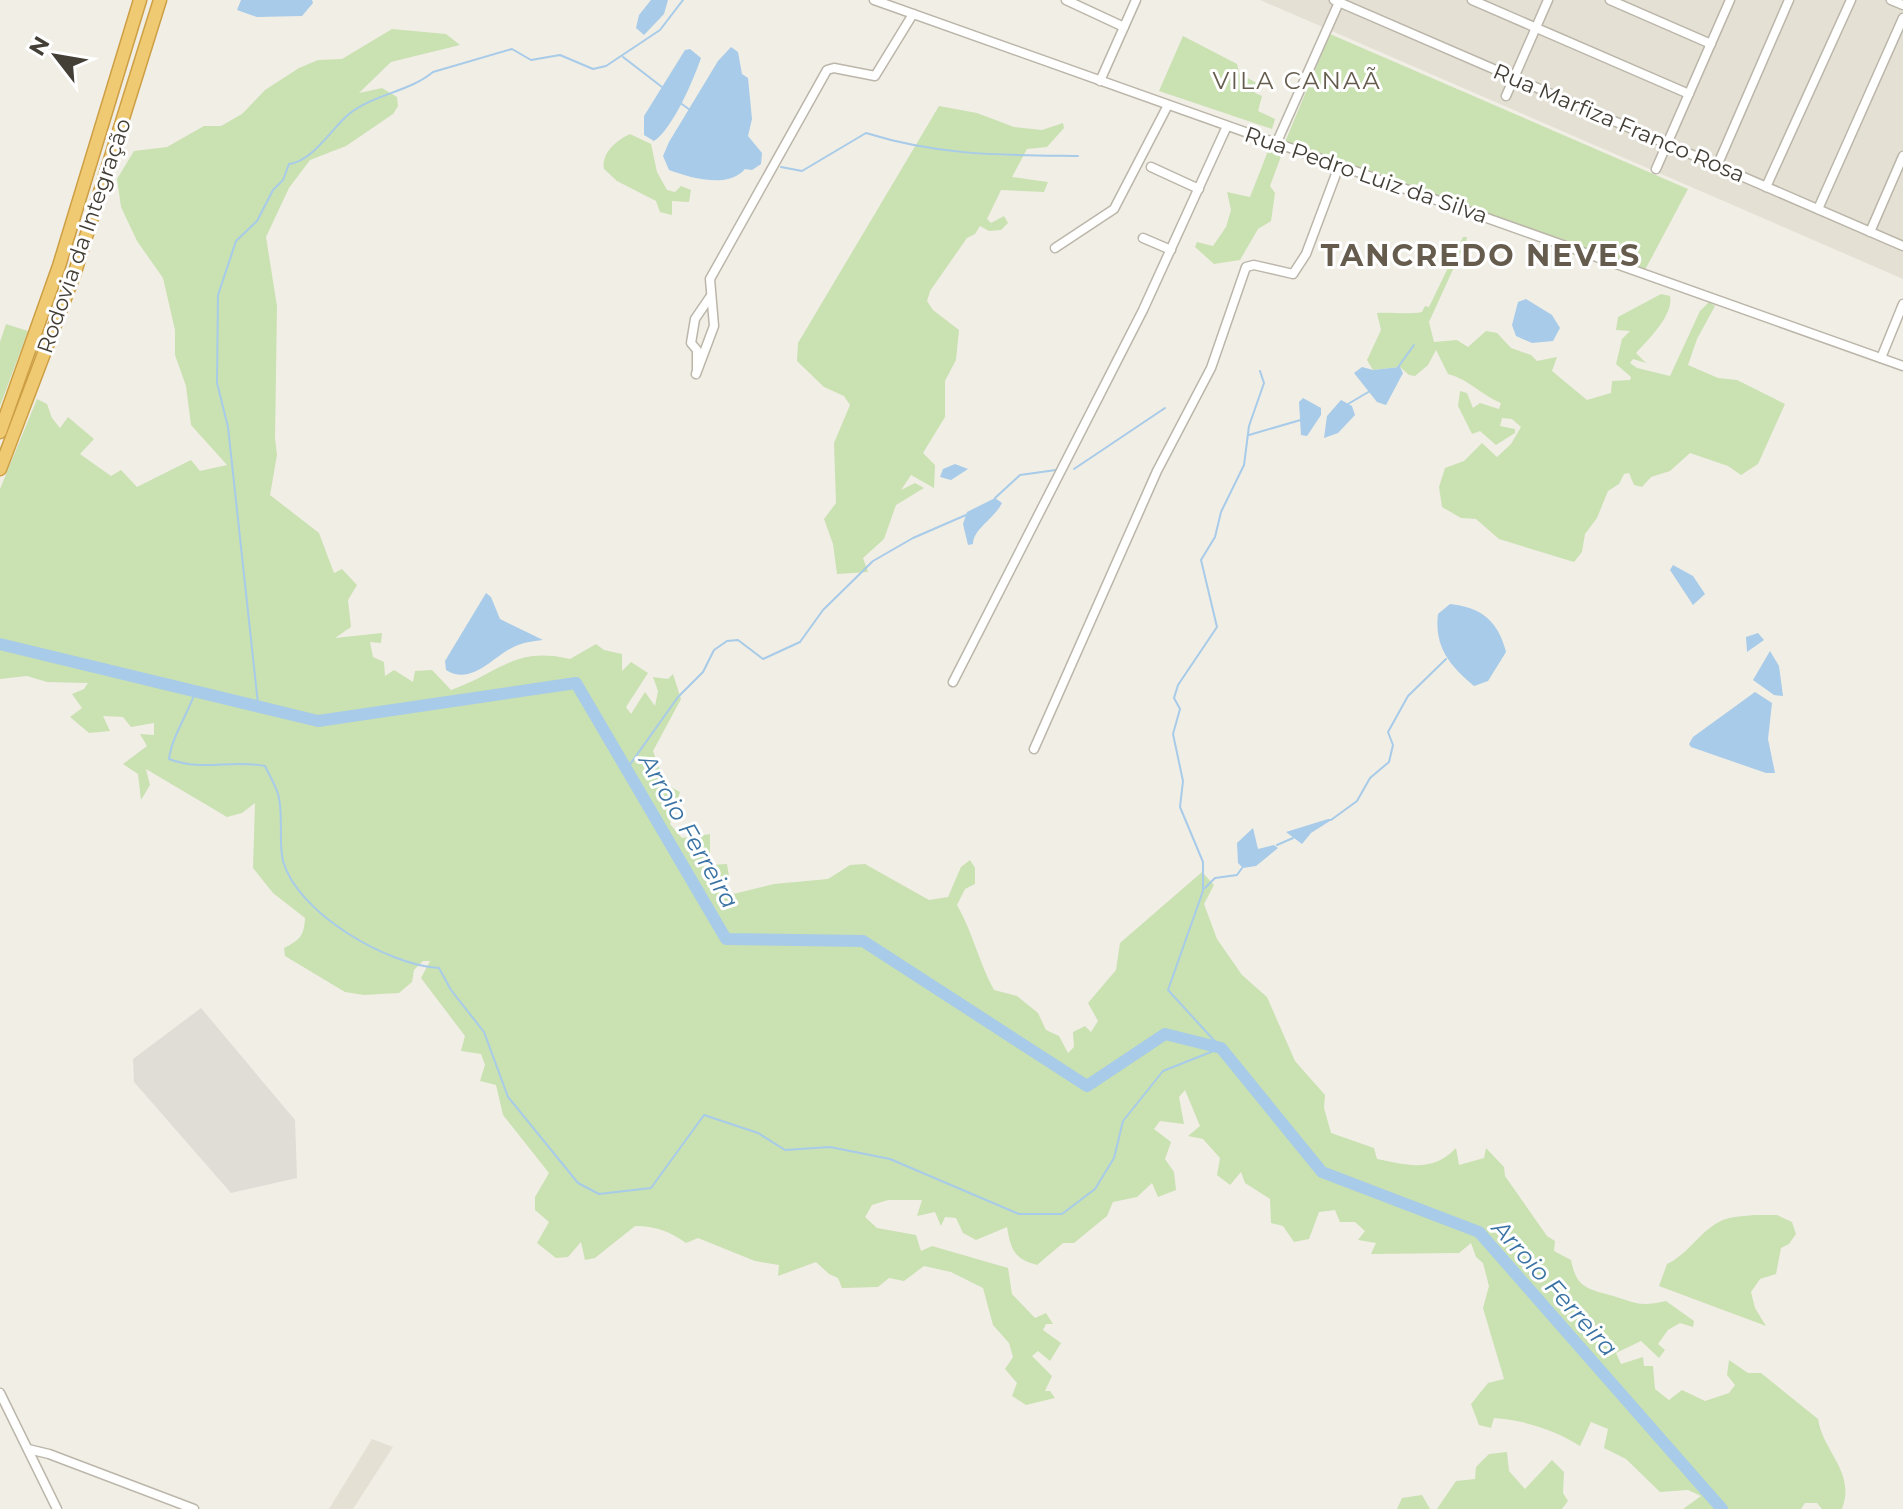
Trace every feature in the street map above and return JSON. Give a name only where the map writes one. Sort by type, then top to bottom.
[{"type":"highway","name":"Rodovia da Integração","points":[[0,432],[59,266],[140,0]]},
{"type":"highway","name":"Rodovia da Integração","points":[[0,469],[75,272],[160,0]]},
{"type":"street","name":"Rua Pedro Luiz da Silva","points":[[874,0],[1903,366]]},
{"type":"street","points":[[1066,0],[1124,27]]},
{"type":"street","points":[[1100,81],[1136,0]]},
{"type":"street","points":[[1472,0],[1689,94]]},
{"type":"street","points":[[1506,96],[1548,0]]},
{"type":"street","points":[[1610,0],[1711,44]]},
{"type":"street","points":[[1656,169],[1730,0]]},
{"type":"street","points":[[1717,166],[1789,0]]},
{"type":"street","points":[[1766,187],[1851,0]]},
{"type":"street","points":[[1891,0],[1903,5]]},
{"type":"street","points":[[1276,144],[1338,1]]},
{"type":"street","name":"Rua Marfiza Franco Rosa","points":[[1338,1],[1903,246]]},
{"type":"street","points":[[710,297],[691,334],[691,343],[697,350],[696,374],[714,326],[710,279],[827,70],[834,68],[875,76],[913,14]]},
{"type":"street","points":[[1818,209],[1903,18]]},
{"type":"street","points":[[1055,248],[1114,209],[1168,105]]},
{"type":"street","points":[[953,682],[1171,250],[1227,126]]},
{"type":"street","points":[[1870,232],[1903,156]]},
{"type":"street","points":[[1034,749],[1157,471],[1192,410],[1211,368],[1246,267],[1254,265],[1293,274],[1306,254],[1339,166]]},
{"type":"street","points":[[1151,167],[1199,189]]},
{"type":"street","points":[[1893,179],[1903,184]]},
{"type":"street","points":[[1143,238],[1171,250]]},
{"type":"street","points":[[1881,358],[1903,305]]},
{"type":"street","points":[[0,1393],[57,1509]]},
{"type":"street","points":[[28,1449],[49,1454],[194,1509]]},
{"type":"shaded area","points":[[1260,0],[1903,0],[1903,279],[1507,107]]},
{"type":"shaded area","points":[[201,1008],[295,1120],[297,1178],[231,1193],[134,1082],[133,1059]]},
{"type":"shaded area","points":[[372,1439],[393,1447],[353,1509],[329,1509]]},
{"type":"green space","points":[[392,29],[446,34],[460,45],[391,62],[359,93],[382,88],[397,97],[398,106],[393,114],[346,146],[310,160],[289,188],[266,237],[277,306],[277,455],[270,495],[319,533],[334,573],[342,569],[357,585],[348,600],[351,627],[335,638],[382,633],[381,643],[370,642],[373,657],[384,662],[385,676],[394,670],[413,682],[415,671],[432,670],[451,690],[508,663],[535,656],[570,659],[596,644],[604,650],[622,654],[622,671],[631,662],[648,673],[626,707],[631,714],[645,692],[655,706],[658,691],[653,677],[668,679],[673,674],[681,699],[653,751],[665,784],[680,792],[670,824],[682,838],[710,834],[710,865],[727,864],[729,876],[718,887],[721,897],[774,884],[828,879],[850,865],[865,864],[929,900],[948,897],[961,867],[970,860],[975,868],[975,884],[965,889],[957,905],[994,990],[1017,996],[1038,1013],[1046,1030],[1059,1036],[1068,1053],[1074,1047],[1073,1032],[1085,1026],[1091,1032],[1098,1021],[1088,1003],[1116,970],[1120,943],[1202,872],[1214,885],[1204,904],[1217,939],[1242,975],[1267,997],[1295,1061],[1325,1095],[1324,1108],[1331,1133],[1374,1148],[1377,1159],[1409,1165],[1438,1161],[1456,1148],[1459,1165],[1484,1158],[1486,1148],[1504,1167],[1505,1176],[1547,1236],[1555,1241],[1554,1251],[1571,1260],[1575,1275],[1582,1284],[1635,1303],[1666,1301],[1694,1321],[1693,1327],[1680,1323],[1668,1330],[1658,1344],[1665,1350],[1659,1358],[1641,1341],[1616,1353],[1621,1364],[1643,1357],[1644,1366],[1653,1366],[1655,1389],[1669,1400],[1682,1390],[1705,1401],[1729,1393],[1735,1385],[1727,1375],[1729,1360],[1748,1373],[1761,1373],[1818,1419],[1845,1484],[1842,1509],[1822,1509],[1817,1503],[1805,1503],[1801,1509],[1683,1509],[1701,1496],[1688,1490],[1660,1492],[1626,1459],[1604,1448],[1608,1429],[1591,1422],[1580,1446],[1550,1431],[1516,1421],[1494,1418],[1491,1428],[1479,1425],[1471,1404],[1488,1383],[1504,1379],[1483,1308],[1489,1286],[1483,1263],[1476,1257],[1471,1243],[1459,1253],[1371,1254],[1376,1243],[1358,1240],[1365,1231],[1355,1222],[1340,1222],[1335,1210],[1319,1212],[1309,1239],[1294,1242],[1283,1226],[1271,1223],[1270,1199],[1245,1183],[1241,1172],[1230,1185],[1217,1175],[1220,1158],[1203,1139],[1188,1136],[1200,1126],[1185,1090],[1179,1097],[1184,1124],[1160,1121],[1154,1129],[1171,1142],[1165,1159],[1174,1172],[1176,1190],[1158,1197],[1152,1183],[1137,1197],[1113,1202],[1107,1216],[1074,1243],[1063,1243],[1037,1265],[1018,1256],[1010,1242],[1007,1227],[976,1240],[963,1233],[956,1218],[945,1217],[941,1226],[935,1212],[917,1216],[922,1200],[888,1200],[872,1205],[865,1217],[877,1228],[916,1235],[921,1251],[932,1246],[1008,1268],[1012,1294],[1035,1318],[1046,1313],[1053,1324],[1046,1324],[1043,1330],[1061,1343],[1050,1361],[1038,1351],[1032,1356],[1052,1376],[1045,1391],[1050,1391],[1055,1398],[1026,1405],[1012,1396],[1017,1383],[1005,1369],[1013,1357],[1009,1343],[993,1325],[983,1288],[951,1272],[924,1266],[904,1281],[889,1278],[878,1287],[842,1288],[838,1278],[816,1262],[778,1276],[779,1265],[755,1261],[698,1238],[686,1243],[662,1230],[642,1226],[635,1226],[595,1258],[585,1260],[581,1242],[568,1257],[556,1258],[537,1243],[549,1222],[535,1210],[535,1197],[549,1173],[503,1115],[496,1085],[480,1081],[485,1065],[481,1054],[461,1051],[465,1036],[421,978],[430,961],[423,961],[414,970],[412,982],[399,993],[364,995],[345,992],[285,956],[284,948],[300,937],[305,918],[273,893],[253,868],[255,803],[242,813],[227,817],[146,769],[150,785],[141,800],[138,774],[123,764],[147,746],[140,734],[154,735],[154,723],[131,727],[123,717],[103,716],[110,731],[89,733],[70,717],[82,708],[72,694],[84,689],[88,683],[47,682],[27,676],[0,679],[0,489],[37,399],[47,404],[60,428],[68,417],[94,439],[80,454],[111,476],[121,470],[137,487],[191,460],[200,471],[227,465],[191,425],[186,386],[175,355],[175,330],[163,278],[137,241],[121,207],[117,179],[134,151],[167,147],[204,126],[221,126],[242,114],[265,90],[299,68],[318,60],[342,59]]},
{"type":"green space","points":[[1330,34],[1688,189],[1645,270],[1285,142]]},
{"type":"green space","points":[[1183,36],[1237,64],[1239,73],[1258,84],[1255,93],[1262,96],[1258,111],[1275,119],[1272,129],[1159,91]]},
{"type":"green space","points":[[939,106],[977,113],[1014,127],[1042,130],[1063,123],[1064,128],[1047,147],[1027,149],[1012,177],[1048,182],[1044,192],[1001,190],[987,219],[991,223],[1004,216],[1008,223],[1001,230],[989,231],[980,226],[975,234],[967,238],[930,291],[927,301],[933,310],[959,330],[956,360],[945,381],[945,417],[923,453],[935,465],[934,488],[911,475],[901,490],[915,483],[924,488],[896,505],[884,539],[863,558],[868,572],[837,574],[833,544],[824,519],[836,503],[834,443],[850,405],[844,396],[824,387],[797,361],[798,343]]},
{"type":"green space","points":[[630,134],[651,144],[657,172],[667,190],[675,192],[681,186],[691,190],[689,202],[672,201],[672,215],[660,212],[656,201],[617,181],[604,169],[607,152]]},
{"type":"green space","points":[[1273,147],[1283,151],[1270,186],[1275,193],[1271,221],[1258,229],[1240,260],[1214,264],[1195,247],[1197,242],[1213,246],[1226,227],[1231,210],[1227,192],[1250,197],[1268,151]]},
{"type":"green space","points":[[1463,237],[1467,237],[1466,241],[1429,322],[1434,342],[1457,340],[1468,347],[1486,331],[1497,333],[1511,348],[1531,355],[1537,361],[1557,357],[1552,371],[1587,400],[1611,393],[1612,381],[1630,380],[1631,377],[1616,364],[1622,339],[1630,331],[1616,330],[1618,317],[1661,294],[1670,296],[1664,319],[1636,353],[1646,363],[1633,359],[1630,363],[1637,368],[1670,376],[1700,311],[1709,302],[1715,306],[1697,339],[1688,365],[1718,378],[1737,380],[1785,404],[1758,464],[1741,475],[1728,466],[1690,453],[1670,471],[1651,477],[1642,487],[1634,485],[1629,473],[1624,474],[1619,484],[1608,491],[1597,518],[1585,534],[1582,552],[1574,562],[1499,539],[1476,519],[1461,518],[1442,507],[1439,487],[1445,468],[1464,461],[1482,443],[1497,457],[1511,444],[1521,427],[1512,419],[1502,418],[1500,426],[1515,429],[1515,433],[1496,445],[1480,431],[1472,434],[1458,406],[1460,391],[1467,393],[1473,408],[1480,403],[1499,409],[1501,403],[1448,374],[1436,350],[1428,365],[1415,376],[1400,367],[1373,370],[1367,360],[1381,330],[1377,313],[1416,313],[1422,312],[1425,306],[1429,307]]},
{"type":"green space","points":[[6,324],[28,331],[0,406],[0,342]]},
{"type":"green space","points":[[1777,1215],[1792,1222],[1796,1234],[1789,1244],[1781,1248],[1776,1274],[1760,1279],[1751,1292],[1755,1308],[1766,1326],[1659,1286],[1667,1264],[1715,1224],[1735,1217]]},
{"type":"green space","points":[[1507,1452],[1509,1471],[1525,1489],[1552,1460],[1564,1472],[1563,1493],[1568,1501],[1562,1509],[1437,1509],[1456,1481],[1475,1479],[1476,1467],[1489,1454]]},
{"type":"green space","points":[[1422,1495],[1430,1509],[1397,1509],[1402,1498]]},
{"type":"water","points":[[241,0],[312,0],[313,3],[302,16],[257,17],[237,10]]},
{"type":"water","points":[[651,0],[668,0],[664,14],[644,35],[636,28],[639,15]]},
{"type":"water","points":[[731,47],[738,52],[742,74],[748,78],[752,119],[748,136],[762,153],[761,164],[729,179],[719,180],[669,170],[663,156],[669,142],[718,61]]},
{"type":"water","points":[[690,49],[701,58],[675,115],[654,141],[644,135],[644,116],[685,50]]},
{"type":"water","points":[[1526,299],[1552,315],[1560,328],[1553,341],[1532,343],[1516,336],[1512,325],[1518,302]]},
{"type":"water","points":[[1362,367],[1373,370],[1400,367],[1403,373],[1386,405],[1377,402],[1354,373]]},
{"type":"water","points":[[1303,398],[1321,408],[1321,415],[1307,436],[1301,435],[1299,402]]},
{"type":"water","points":[[1341,400],[1352,406],[1355,415],[1338,433],[1324,438],[1327,416]]},
{"type":"water","points":[[955,464],[968,469],[951,480],[940,477],[943,469]]},
{"type":"water","points":[[995,498],[1002,503],[977,533],[973,544],[968,545],[963,524],[967,512]]},
{"type":"water","points":[[1673,565],[1693,576],[1705,594],[1693,605],[1670,570]]},
{"type":"water","points":[[486,593],[491,597],[500,619],[543,640],[509,649],[465,675],[446,670],[445,661]]},
{"type":"water","points":[[1450,604],[1479,612],[1493,624],[1503,641],[1506,652],[1488,681],[1474,686],[1458,671],[1441,646],[1438,614]]},
{"type":"water","points":[[1758,633],[1764,640],[1747,652],[1746,637]]},
{"type":"water","points":[[1770,651],[1779,666],[1783,696],[1774,695],[1753,680]]},
{"type":"water","points":[[1755,692],[1772,703],[1768,739],[1775,773],[1766,773],[1691,747],[1689,744],[1693,737]]},
{"type":"water","points":[[1333,819],[1311,833],[1302,844],[1286,832]]},
{"type":"water","points":[[1253,828],[1258,849],[1274,845],[1278,848],[1256,866],[1243,868],[1238,863],[1237,843]]},
{"type":"waterway","points":[[258,704],[228,427],[217,383],[218,295],[236,241],[257,221],[273,190],[283,180],[289,164],[314,151],[359,107],[424,79],[433,72],[512,49],[531,60],[560,55],[593,69],[606,66],[660,30],[683,0]]},
{"type":"waterway","points":[[623,57],[662,87]]},
{"type":"waterway","points":[[679,102],[690,110]]},
{"type":"waterway","points":[[781,167],[802,171],[866,133],[945,150],[1078,156]]},
{"type":"waterway","points":[[1396,370],[1414,345]]},
{"type":"waterway","name":"Arroio Ferreira","points":[[196,690],[173,742],[169,759],[193,765],[265,766],[278,794],[283,861],[292,881],[326,917],[371,947],[418,965],[439,968],[451,990],[484,1032],[508,1097],[578,1183],[599,1194],[651,1188],[704,1115],[758,1133],[785,1150],[830,1147],[890,1159],[1019,1214],[1062,1214],[1095,1189],[1114,1158],[1123,1121],[1163,1071],[1221,1048],[1168,990],[1203,891],[1203,862],[1180,807],[1183,781],[1173,734],[1180,709],[1174,698],[1178,685],[1217,627],[1201,560],[1215,537],[1221,512],[1244,465],[1249,426],[1264,383],[1260,371]]},
{"type":"waterway","points":[[1348,404],[1370,391]]},
{"type":"waterway","points":[[1074,469],[1165,408]]},
{"type":"waterway","points":[[1249,435],[1304,419]]},
{"type":"waterway","points":[[995,498],[1020,475],[1056,470]]},
{"type":"waterway","points":[[626,770],[678,697],[703,672],[714,650],[727,641],[738,640],[763,659],[800,642],[823,610],[873,561],[913,538],[966,515]]},
{"type":"waterway","name":"Arroio Ferreira","points":[[0,644],[318,721],[576,683],[726,939],[863,941],[1087,1086],[1165,1034],[1221,1048],[1322,1172],[1479,1232],[1722,1509]]},
{"type":"waterway","points":[[1331,820],[1357,801],[1370,778],[1389,762],[1393,745],[1388,732],[1408,696],[1446,659]]},
{"type":"waterway","points":[[1277,845],[1293,838]]},
{"type":"waterway","points":[[1205,888],[1215,878],[1237,875],[1242,868]]},
{"type":"district","name":"VILA CANAÃ","points":[[1297,80]]},
{"type":"district","name":"TANCREDO NEVES","points":[[1481,255]]}]
